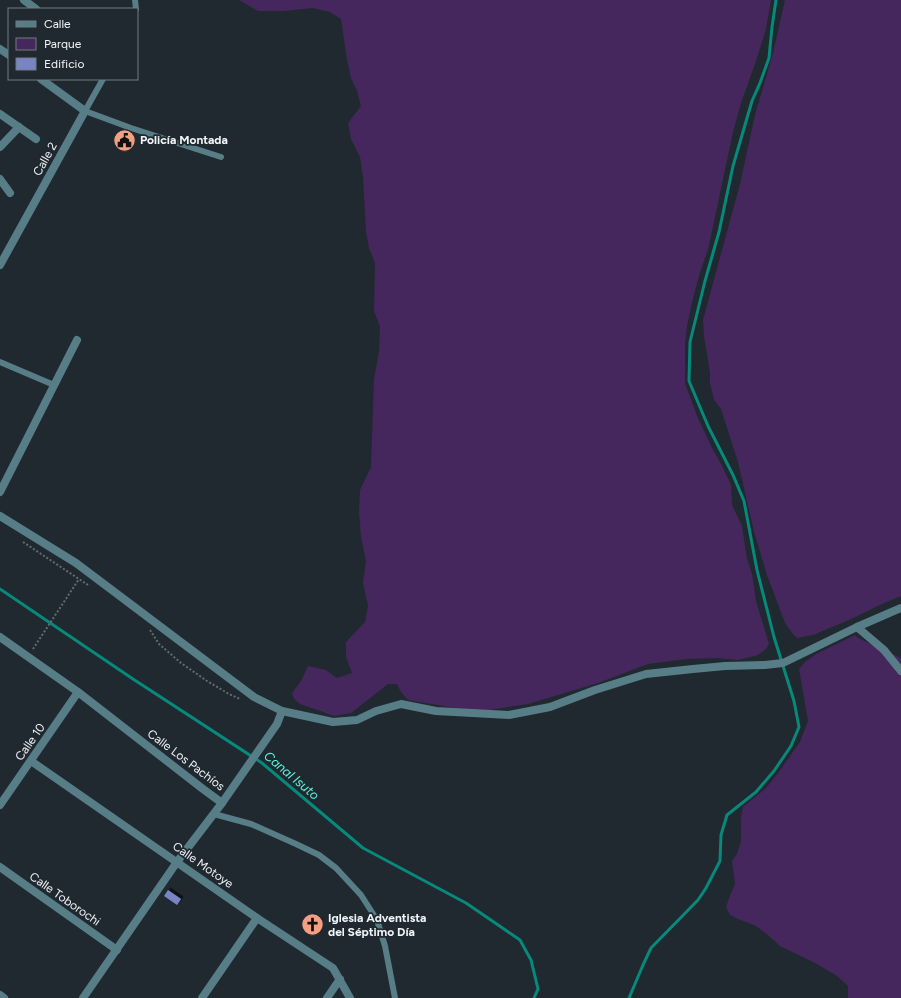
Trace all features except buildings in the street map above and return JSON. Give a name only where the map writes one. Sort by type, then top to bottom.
[{"type":"street","points":[[24,0],[35,8]]},
{"type":"street","points":[[43,80],[85,111]]},
{"type":"street","name":"Calle 2","points":[[0,265],[85,111]]},
{"type":"street","points":[[0,114],[36,139]]},
{"type":"street","points":[[0,147],[19,128]]},
{"type":"street","points":[[0,179],[10,193]]},
{"type":"street","points":[[0,492],[77,340]]},
{"type":"street","points":[[0,516],[76,562],[254,697],[282,711],[333,722],[357,720],[376,711],[401,704],[436,711],[509,715],[550,707],[595,690],[646,674],[712,667],[783,663],[857,627],[901,608]]},
{"type":"street","points":[[857,627],[884,650],[901,671]]},
{"type":"street","name":"Calle Los Pachíos","points":[[0,637],[78,692],[222,803],[177,862],[83,998]]},
{"type":"street","name":"Calle 10","points":[[0,805],[78,692]]},
{"type":"street","points":[[222,803],[277,724],[282,711]]},
{"type":"street","name":"Calle Motoye","points":[[31,761],[257,918],[333,968],[350,998]]},
{"type":"street","name":"Calle Toborochi","points":[[0,867],[116,950]]},
{"type":"street","points":[[202,998],[257,918]]},
{"type":"street","points":[[326,998],[340,979]]},
{"type":"street","points":[[0,995],[4,998]]},
{"type":"lane","points":[[102,80],[85,111],[131,128],[221,156]]},
{"type":"lane","points":[[0,362],[54,385]]},
{"type":"lane","points":[[214,814],[251,824],[296,844],[319,856],[336,868],[361,896],[377,920],[385,946],[395,998]]},
{"type":"path","points":[[19,539],[90,586]]},
{"type":"path","points":[[28,657],[45,628],[86,570]]},
{"type":"path","points":[[149,629],[159,644],[181,663],[229,694],[244,700]]},
{"type":"green space","points":[[239,0],[771,0],[766,29],[741,103],[733,132],[708,250],[693,298],[687,326],[685,345],[685,383],[697,416],[731,485],[732,505],[742,526],[756,601],[769,644],[765,650],[758,655],[738,660],[716,658],[687,659],[648,664],[598,683],[528,704],[488,710],[469,710],[408,700],[401,692],[397,684],[388,684],[351,713],[334,716],[300,704],[294,699],[292,693],[301,681],[308,666],[326,670],[337,678],[352,673],[346,657],[346,642],[365,622],[368,606],[363,583],[366,561],[361,537],[359,511],[360,490],[371,467],[374,379],[379,352],[380,327],[374,311],[375,263],[369,248],[366,232],[363,177],[360,157],[351,139],[348,123],[361,106],[357,91],[351,78],[341,19],[330,12],[313,8],[284,11],[258,11]]},
{"type":"green space","points":[[785,0],[901,0],[901,596],[813,635],[797,638],[785,623],[767,575],[754,532],[738,462],[721,409],[714,400],[710,383],[703,320],[740,184],[755,115],[773,53]]},
{"type":"green space","points":[[855,635],[858,638],[901,658],[901,998],[848,998],[848,986],[837,976],[817,964],[780,946],[756,926],[730,915],[726,907],[735,884],[732,861],[737,854],[741,841],[741,817],[743,807],[766,788],[778,773],[800,742],[808,721],[799,669],[805,662],[816,654]]},
{"type":"waterway","points":[[629,998],[651,948],[698,900],[706,888],[720,861],[721,835],[727,815],[756,792],[774,771],[791,746],[799,727],[794,701],[774,637],[757,570],[744,501],[733,475],[708,426],[689,381],[690,342],[719,232],[733,166],[752,101],[769,58],[776,0]]},
{"type":"waterway","name":"Canal Isuto","points":[[0,589],[133,679],[262,763],[363,848],[466,903],[520,940],[531,960],[538,989],[534,998]]},
{"type":"place","name":"Policía Montada","points":[[125,140]]},
{"type":"place","name":"Iglesia Adventista del Séptimo Día","points":[[312,925]]}]
